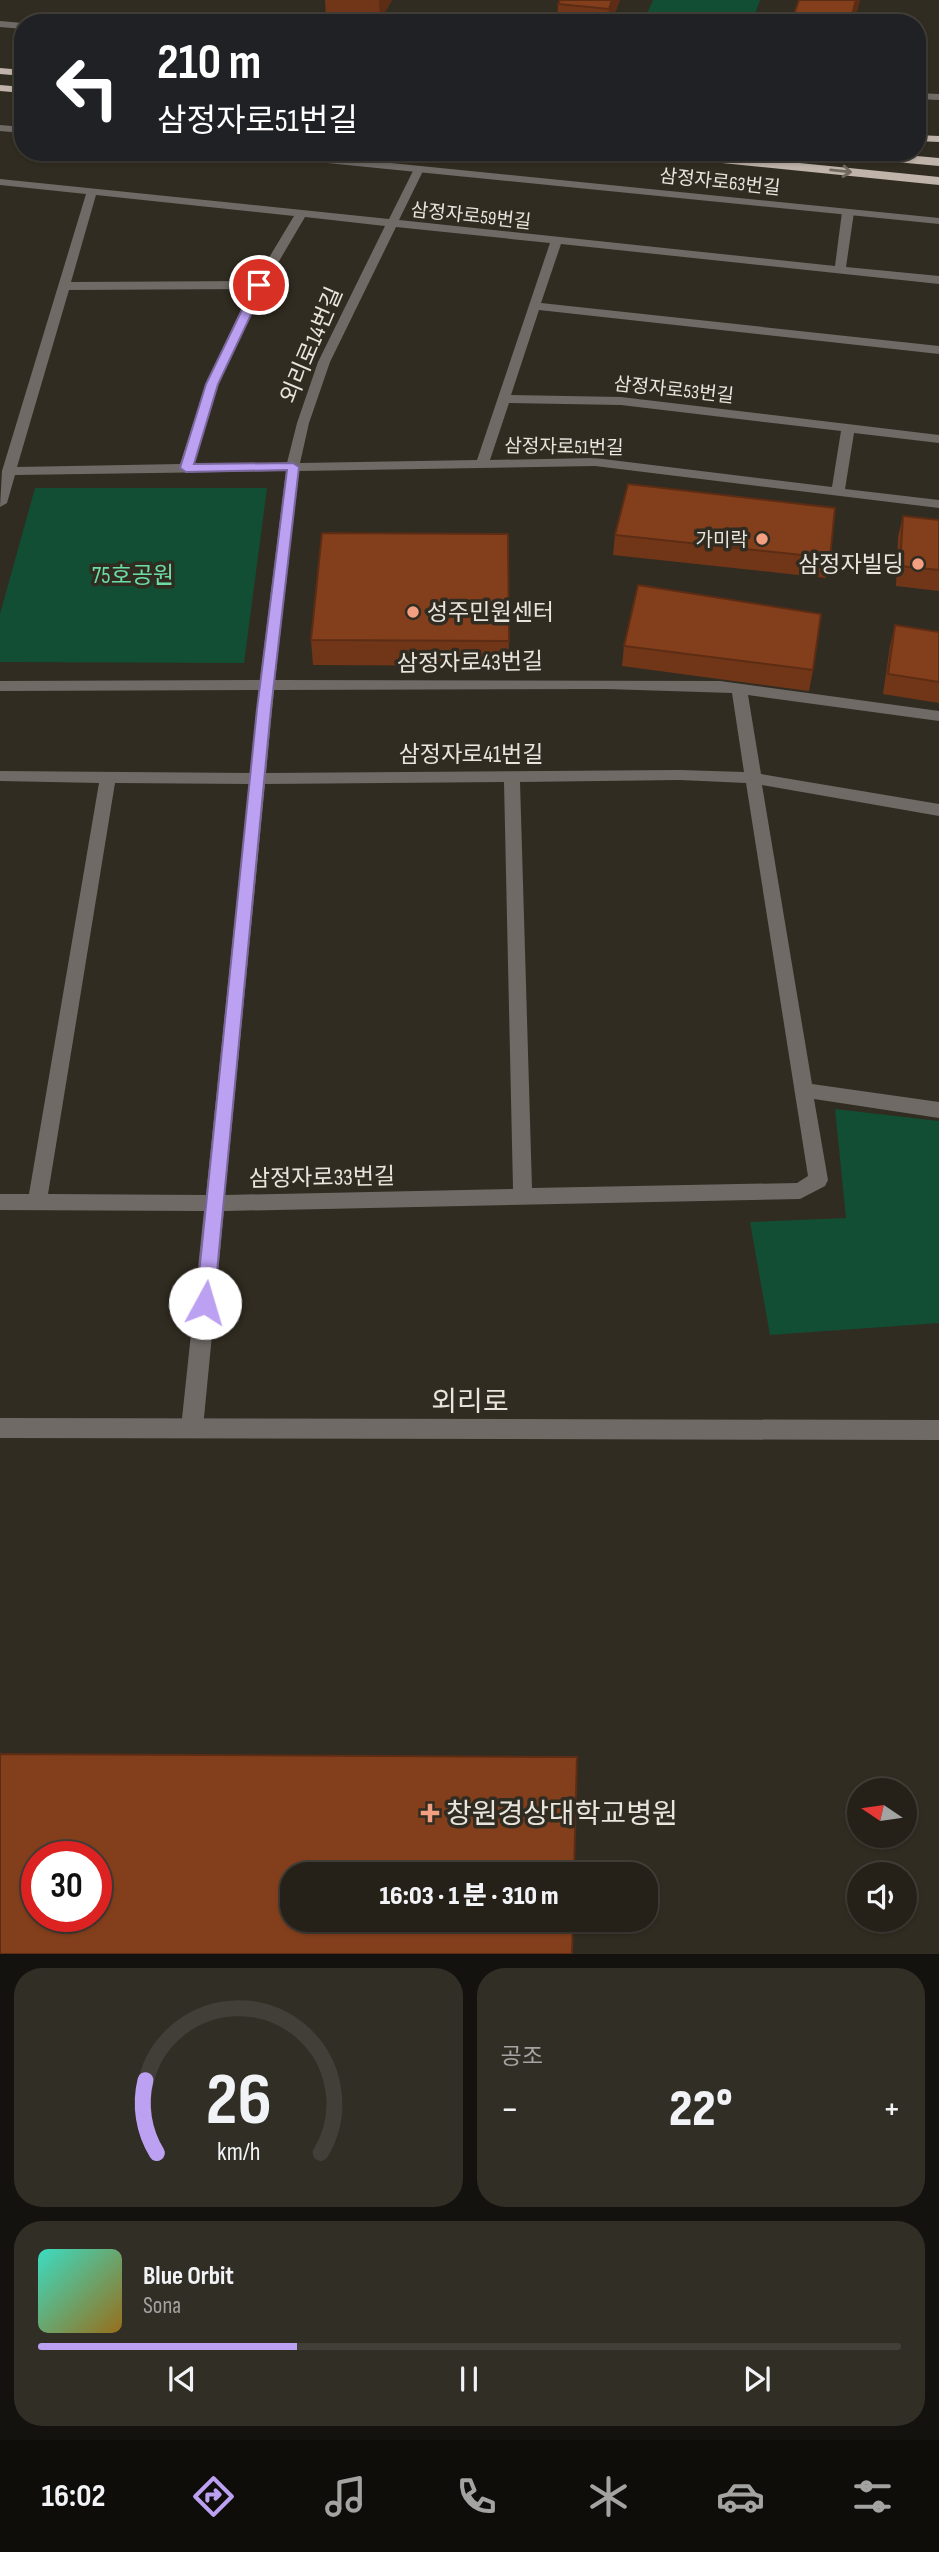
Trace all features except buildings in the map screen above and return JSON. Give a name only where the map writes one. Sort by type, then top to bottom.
[{"type":"highway","points":[[741,161],[939,181]]},
{"type":"street","name":"삼정자로63번길","points":[[338,161],[939,220]]},
{"type":"street","name":"외리로14번길","points":[[192,1428],[257,779],[293,467],[303,423],[324,362],[419,169]]},
{"type":"street","name":"삼정자로59번길","points":[[1,182],[939,280]]},
{"type":"street","points":[[0,503],[92,191]]},
{"type":"street","points":[[840,270],[848,212]]},
{"type":"street","points":[[186,468],[212,384],[259,285],[301,214]]},
{"type":"street","points":[[482,464],[556,241]]},
{"type":"street","points":[[64,286],[259,285]]},
{"type":"street","points":[[534,306],[939,350]]},
{"type":"street","name":"삼정자로53번길","points":[[503,400],[621,401],[939,439]]},
{"type":"street","points":[[838,492],[848,428]]},
{"type":"street","name":"삼정자로51번길","points":[[9,471],[596,462],[939,504]]},
{"type":"street","name":"삼정자로43번길","points":[[0,686],[606,684],[739,688],[939,716]]},
{"type":"street","name":"삼정자로33번길","points":[[0,1202],[215,1203],[800,1191],[818,1180],[739,688]]},
{"type":"street","name":"삼정자로41번길","points":[[0,776],[257,779],[680,775],[753,778],[939,810]]},
{"type":"street","points":[[37,1202],[108,777]]},
{"type":"street","points":[[512,777],[523,1197]]},
{"type":"street","points":[[804,1090],[939,1110]]},
{"type":"street","name":"외리로","points":[[0,1428],[939,1430]]},
{"type":"green space","points":[[653,0],[760,0],[755,14],[647,14]]},
{"type":"green space","name":"75호공원","points":[[35,488],[267,488],[244,663],[0,662],[0,614]]},
{"type":"green space","points":[[835,1109],[939,1121],[939,1323],[770,1335],[750,1222],[846,1218]]},
{"type":"place","name":"가미락","points":[[762,539]]},
{"type":"place","name":"삼정자빌딩","points":[[918,564]]},
{"type":"place","name":"성주민원센터","points":[[413,612]]},
{"type":"place","name":"창원경상대학교병원","points":[[430,1813]]},
{"type":"route","points":[[205,1303],[264,709],[293,467],[186,468],[212,384],[259,285]]}]
